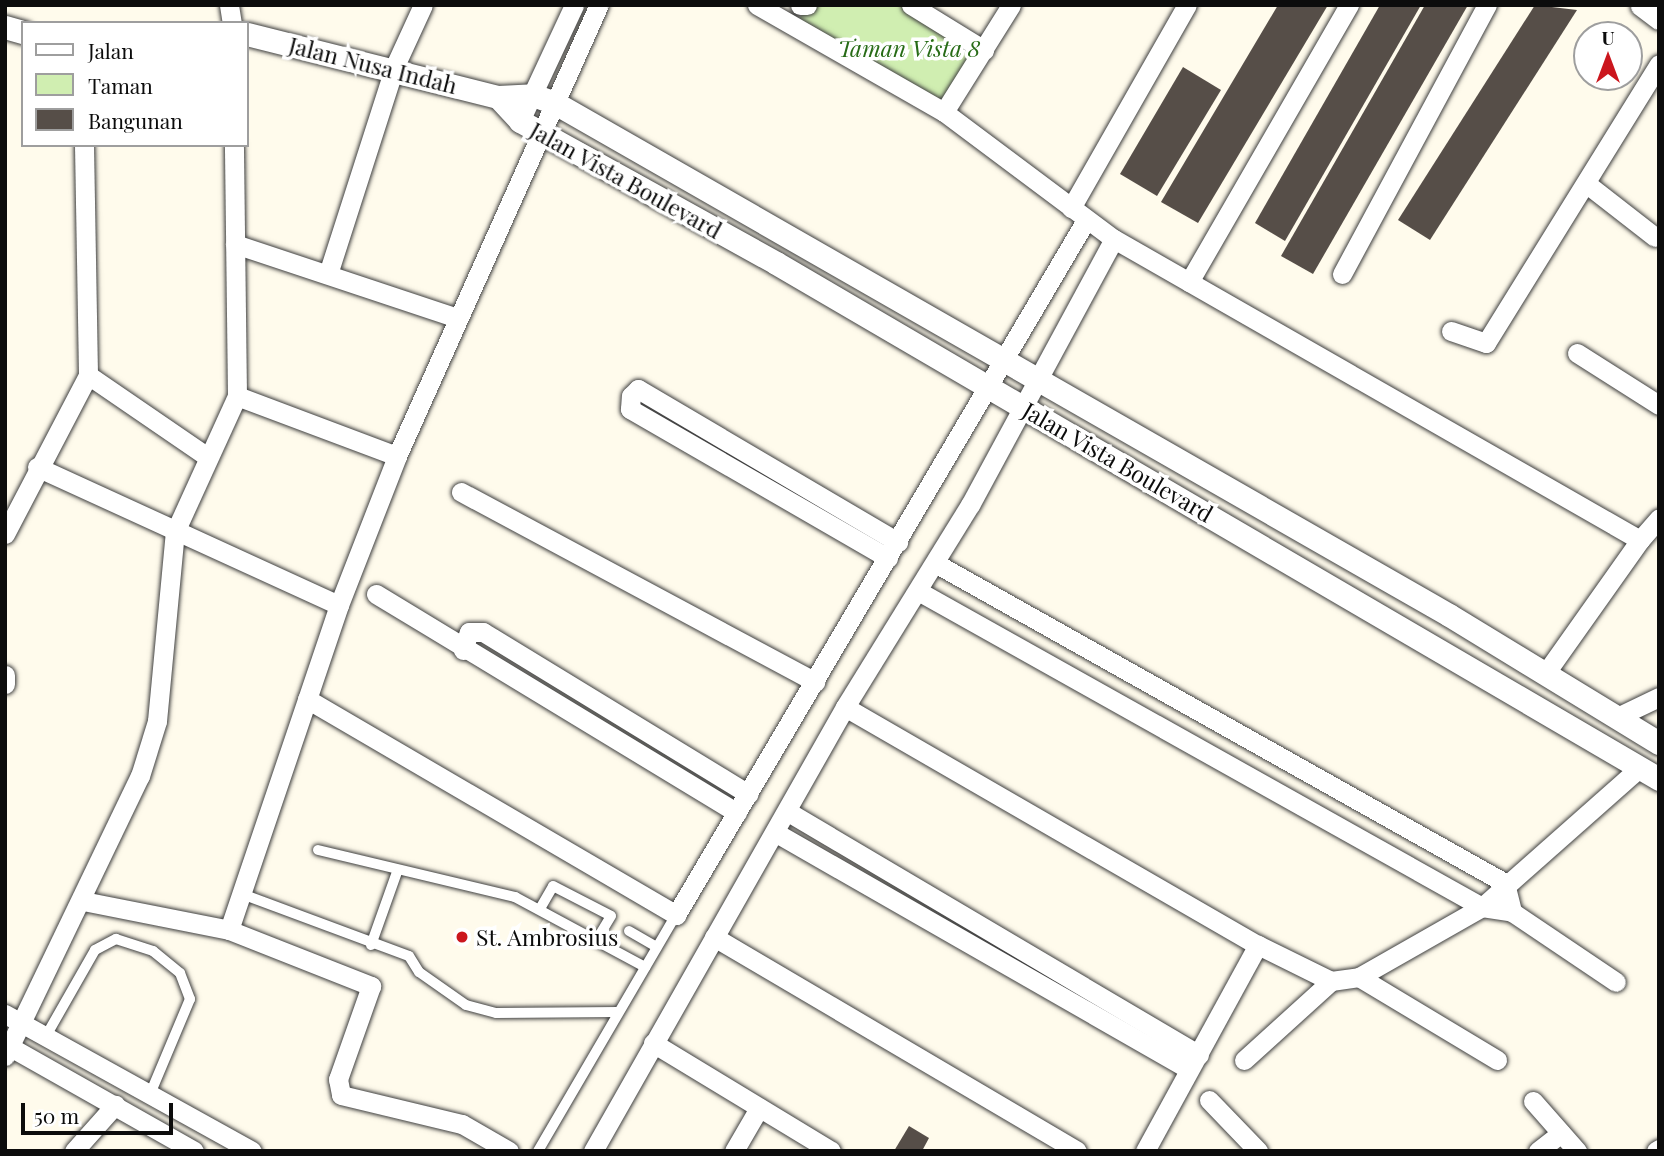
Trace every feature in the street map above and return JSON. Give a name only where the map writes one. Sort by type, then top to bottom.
[{"type":"street","points":[[328,274],[394,68],[423,5]]},
{"type":"street","points":[[520,121],[574,5]]},
{"type":"street","points":[[229,930],[339,605],[397,456],[455,317],[599,5]]},
{"type":"street","points":[[757,5],[944,112],[1114,239],[1640,540]]},
{"type":"street","points":[[800,5],[807,5]]},
{"type":"street","points":[[911,5],[984,50]]},
{"type":"street","points":[[944,112],[1012,5]]},
{"type":"street","points":[[307,699],[676,915],[990,388],[1187,5]]},
{"type":"street","points":[[1189,282],[1349,5]]},
{"type":"street","points":[[1342,274],[1487,5]]},
{"type":"street","points":[[1642,5],[1659,18]]},
{"type":"street","name":"Jalan Nusa Indah","points":[[248,34],[394,68],[498,97]]},
{"type":"street","points":[[1451,331],[1486,343],[1659,64]]},
{"type":"street","name":"Jalan Vista Boulevard","points":[[498,97],[533,95],[555,103],[1545,674],[1659,743]]},
{"type":"street","name":"Jalan Vista Boulevard","points":[[498,97],[520,121],[1024,407],[1637,770],[1659,779]]},
{"type":"street","points":[[5,534],[37,467],[88,375],[83,147]]},
{"type":"street","points":[[194,1151],[115,1105],[6,1049],[12,1018],[83,901],[140,776],[157,721],[175,532],[205,455],[237,396],[234,147]]},
{"type":"street","points":[[1587,184],[1655,237]]},
{"type":"street","points":[[593,1151],[714,937],[790,813],[845,707],[918,591],[1024,407],[1114,239]]},
{"type":"street","points":[[235,244],[455,317]]},
{"type":"street","points":[[1577,353],[1659,405]]},
{"type":"street","points":[[88,375],[205,455]]},
{"type":"street","points":[[638,389],[893,550],[630,409],[631,397],[638,389]]},
{"type":"street","points":[[237,396],[397,456]]},
{"type":"street","points":[[37,467],[339,605]]},
{"type":"street","points":[[461,492],[814,682]]},
{"type":"street","points":[[1545,674],[1640,540],[1659,518]]},
{"type":"street","points":[[935,562],[1505,883],[1512,912]]},
{"type":"street","points":[[918,591],[1482,907],[1512,912],[1616,982]]},
{"type":"street","points":[[376,594],[463,650],[737,813]]},
{"type":"street","points":[[463,650],[469,632],[483,632],[748,794]]},
{"type":"street","points":[[1105,696],[1121,668]]},
{"type":"street","points":[[5,675],[5,684]]},
{"type":"street","points":[[1615,718],[1659,697]]},
{"type":"street","points":[[845,707],[1258,945],[1331,981]]},
{"type":"street","points":[[1244,1060],[1331,981],[1359,977],[1482,907],[1505,883],[1659,753]]},
{"type":"street","points":[[1283,796],[1300,769]]},
{"type":"street","points":[[790,813],[1194,1062]]},
{"type":"street","points":[[778,834],[1194,1062]]},
{"type":"street","points":[[83,901],[229,930],[370,986],[338,1079],[341,1095],[462,1124],[509,1151]]},
{"type":"street","points":[[714,937],[1077,1151]]},
{"type":"street","points":[[1145,1151],[1258,945]]},
{"type":"street","points":[[1359,977],[1497,1060]]},
{"type":"street","points":[[12,1018],[252,1151]]},
{"type":"street","points":[[653,1042],[831,1151]]},
{"type":"street","points":[[1209,1100],[1258,1151]]},
{"type":"street","points":[[1533,1101],[1577,1151]]},
{"type":"street","points":[[74,1151],[115,1105]]},
{"type":"street","points":[[734,1151],[759,1108]]},
{"type":"street","points":[[1538,1151],[1561,1133]]},
{"type":"lane","points":[[318,850],[541,907],[645,967]]},
{"type":"lane","points":[[371,945],[397,872]]},
{"type":"lane","points":[[541,907],[554,886],[611,916],[598,938]]},
{"type":"lane","points":[[242,894],[371,945],[409,956],[419,972],[466,1005],[496,1013],[618,1012]]},
{"type":"lane","points":[[538,1151],[676,915]]},
{"type":"lane","points":[[629,931],[657,947]]},
{"type":"lane","points":[[46,1037],[95,950],[116,939],[153,951],[180,973],[190,999],[149,1094]]},
{"type":"green space","name":"Taman Vista 8","points":[[807,5],[911,5],[984,50],[944,112],[795,27]]},
{"type":"building","points":[[1278,5],[1328,5],[1198,223],[1161,202]]},
{"type":"building","points":[[1380,5],[1421,5],[1285,241],[1255,223]]},
{"type":"building","points":[[1425,5],[1468,5],[1313,274],[1281,256]]},
{"type":"building","points":[[1535,5],[1577,10],[1430,240],[1398,220]]},
{"type":"building","points":[[1183,67],[1221,90],[1157,196],[1120,174]]},
{"type":"building","points":[[909,1126],[929,1138],[922,1151],[894,1151]]},
{"type":"place","name":"St. Ambrosius","points":[[462,937]]}]
